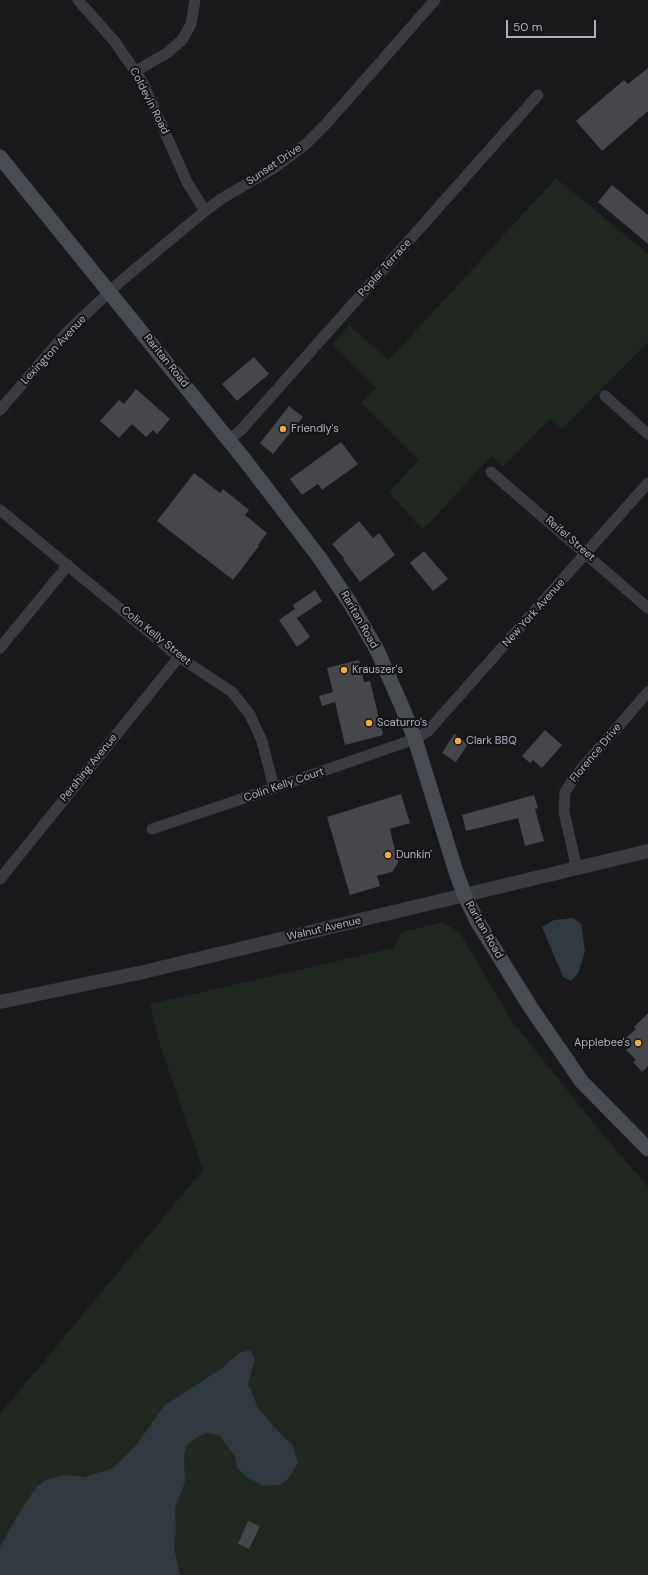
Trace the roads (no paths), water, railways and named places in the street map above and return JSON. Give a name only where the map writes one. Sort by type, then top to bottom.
[{"type":"main road","name":"Raritan Road","points":[[0,157],[229,440],[319,557],[350,603],[364,625],[383,664],[415,739],[456,872],[465,896],[479,925],[531,1008],[582,1082],[648,1149]]},
{"type":"street","name":"Coldevin Road","points":[[78,0],[115,42],[136,72],[155,107],[189,186],[205,211]]},
{"type":"street","points":[[136,72],[167,53],[182,40],[191,24],[195,0]]},
{"type":"street","name":"Sunset Drive","points":[[109,292],[205,211],[274,168],[306,144],[326,124],[435,0]]},
{"type":"street","name":"Poplar Terrace","points":[[229,440],[241,430],[538,95]]},
{"type":"street","name":"Lexington Avenue","points":[[0,410],[65,334],[109,292]]},
{"type":"street","points":[[605,396],[648,434]]},
{"type":"street","name":"Reifel Street","points":[[491,472],[587,553],[648,608]]},
{"type":"street","name":"New York Avenue","points":[[415,739],[434,725],[648,483]]},
{"type":"street","name":"Colin Kelly Street","points":[[0,510],[179,657],[232,692],[250,715],[262,741],[274,788]]},
{"type":"street","points":[[0,648],[68,565]]},
{"type":"street","name":"Pershing Avenue","points":[[0,879],[179,657]]},
{"type":"street","name":"Florence Drive","points":[[576,869],[564,812],[565,792],[576,775],[648,692]]},
{"type":"street","name":"Colin Kelly Court","points":[[152,829],[415,739]]},
{"type":"street","name":"Walnut Avenue","points":[[1,999],[139,973],[648,851]]},
{"type":"place","name":"Friendly's","points":[[283,429]]},
{"type":"place","name":"Krauszer's","points":[[344,670]]},
{"type":"place","name":"Scaturro's","points":[[369,723]]},
{"type":"place","name":"Clark BBQ","points":[[458,741]]},
{"type":"place","name":"Dunkin'","points":[[388,855]]},
{"type":"place","name":"Applebee's","points":[[638,1043]]}]
